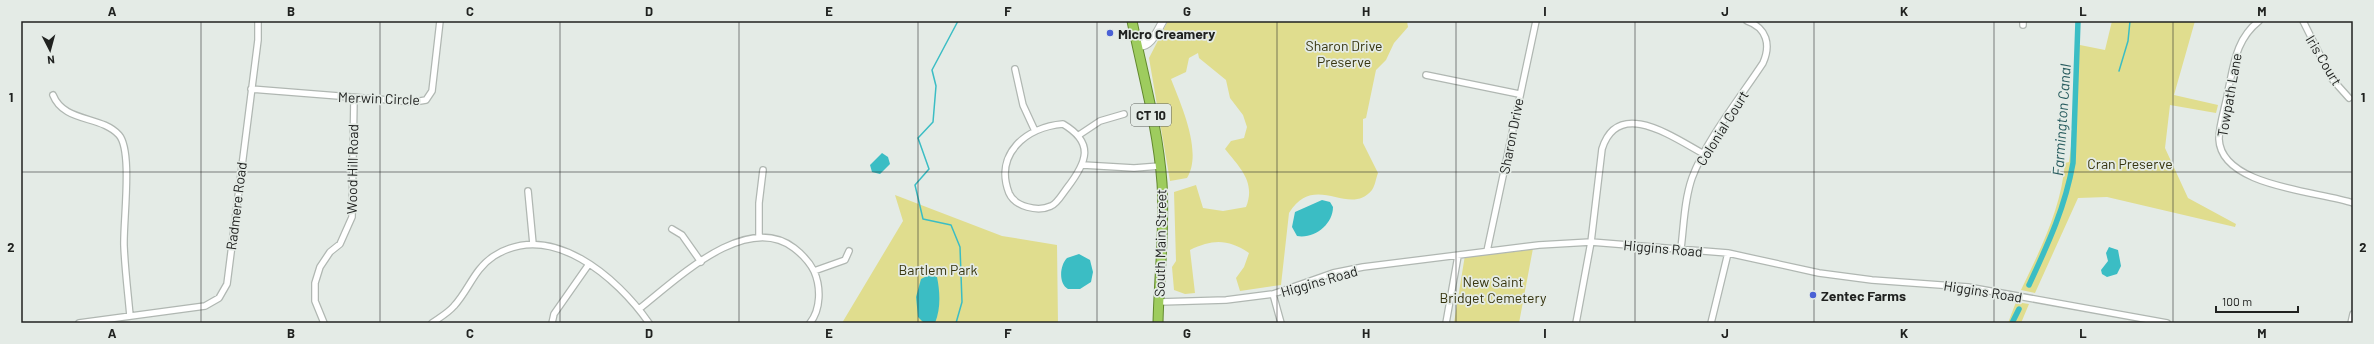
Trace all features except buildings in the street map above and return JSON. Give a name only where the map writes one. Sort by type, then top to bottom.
[{"type":"highway","name":"South Main Street","points":[[1132,21],[1160,166],[1164,223],[1158,323]]},
{"type":"main road","points":[[1138,46],[1143,39],[1153,36],[1163,21]]},
{"type":"street","name":"Radmere Road","points":[[79,323],[205,306],[219,298],[227,284],[258,40],[258,21]]},
{"type":"street","name":"Merwin Circle","points":[[251,89],[414,102],[426,100],[432,91],[440,21]]},
{"type":"street","name":"Sharon Drive","points":[[1488,251],[1519,94],[1536,21]]},
{"type":"street","name":"Colonial Court","points":[[1681,248],[1687,198],[1692,178],[1704,154],[1763,63],[1768,52],[1767,40],[1762,29],[1747,21]]},
{"type":"street","name":"Towpath Lane","points":[[2259,21],[2248,29],[2237,49],[2219,139],[2224,154],[2233,167],[2249,177],[2353,203]]},
{"type":"street","name":"Iris Court","points":[[2303,21],[2332,79],[2349,98]]},
{"type":"street","points":[[1015,69],[1022,105],[1035,131]]},
{"type":"street","points":[[1426,75],[1519,94]]},
{"type":"street","points":[[53,95],[56,101],[71,114],[107,125],[120,136],[126,154],[124,246],[130,316]]},
{"type":"street","name":"Wood Hill Road","points":[[324,323],[315,300],[315,284],[320,267],[330,252],[340,244],[352,217],[354,98]]},
{"type":"street","points":[[1079,136],[1100,121],[1124,114]]},
{"type":"street","points":[[1576,323],[1592,242],[1602,149],[1605,137],[1616,127],[1628,122],[1640,124],[1663,132],[1704,154]]},
{"type":"street","points":[[1063,124],[1079,136],[1085,150],[1083,165],[1053,206],[1040,209],[1024,206],[1011,198],[1005,181],[1008,157],[1021,139],[1035,131],[1047,125],[1063,124]]},
{"type":"street","points":[[1083,165],[1134,168],[1160,166]]},
{"type":"street","points":[[760,236],[759,203],[763,170]]},
{"type":"street","points":[[528,191],[533,244]]},
{"type":"street","points":[[672,229],[682,235],[701,262]]},
{"type":"street","points":[[640,309],[701,262],[742,239],[760,236],[774,238],[790,245],[806,257],[814,271],[819,292],[818,305],[810,323]]},
{"type":"street","name":"Higgins Road","points":[[1159,302],[1226,300],[1273,294],[1333,273],[1488,251],[1539,245],[1592,242],[1681,248],[1728,254],[1819,273],[1872,280],[1968,287],[2167,323]]},
{"type":"street","points":[[432,323],[454,306],[475,273],[493,257],[514,247],[533,244],[565,250],[589,264],[640,309],[649,323]]},
{"type":"street","points":[[814,271],[845,260],[849,251]]},
{"type":"street","points":[[1711,323],[1728,254]]},
{"type":"street","points":[[1446,323],[1458,256]]},
{"type":"street","points":[[552,323],[554,314],[589,264]]},
{"type":"street","points":[[1273,294],[1281,323]]},
{"type":"street","points":[[2351,323],[2353,314]]},
{"type":"green space","name":"Sharon Drive Preserve","points":[[1168,21],[1407,21],[1408,27],[1394,43],[1386,60],[1376,70],[1366,118],[1363,119],[1363,143],[1378,173],[1373,188],[1363,197],[1353,200],[1321,195],[1310,196],[1299,201],[1289,213],[1281,285],[1240,291],[1236,278],[1244,267],[1249,253],[1234,245],[1213,242],[1190,250],[1195,293],[1185,294],[1174,290],[1172,267],[1176,261],[1174,192],[1196,185],[1203,208],[1223,211],[1246,207],[1249,198],[1249,190],[1248,183],[1241,169],[1225,149],[1231,141],[1244,138],[1247,127],[1243,115],[1230,98],[1226,80],[1199,58],[1198,53],[1189,58],[1186,72],[1171,79],[1189,128],[1193,155],[1187,178],[1170,181],[1149,58]]},
{"type":"green space","name":"Cran Preserve","points":[[2112,21],[2195,21],[2174,95],[2218,105],[2216,113],[2170,105],[2165,148],[2188,198],[2236,224],[2235,227],[2107,197],[2078,198],[2035,293],[2021,290],[2036,259],[2055,212],[2063,180],[2065,163],[2069,162],[2073,131],[2077,57],[2075,44],[2105,50]]},
{"type":"green space","name":"Bartlem Park","points":[[895,195],[1002,236],[1057,245],[1058,323],[842,323],[903,221]]},
{"type":"green space","name":"New Saint Bridget Cemetery","points":[[1534,243],[1519,323],[1454,323],[1465,255]]},
{"type":"green space","points":[[2016,302],[2029,304],[2021,323],[2008,323]]},
{"type":"water","points":[[882,153],[888,157],[890,164],[880,174],[872,172],[870,165]]},
{"type":"water","points":[[1322,200],[1330,202],[1333,207],[1330,219],[1322,229],[1316,233],[1297,236],[1292,227],[1295,212]]},
{"type":"water","points":[[2109,247],[2118,250],[2121,266],[2117,274],[2107,277],[2102,274],[2101,270],[2108,261],[2106,253]]},
{"type":"water","points":[[1079,254],[1090,260],[1093,272],[1091,282],[1080,289],[1068,289],[1061,278],[1063,265],[1067,258]]},
{"type":"water","points":[[929,275],[937,277],[939,288],[939,306],[935,323],[924,323],[918,317],[916,297],[921,279]]},
{"type":"waterway","points":[[956,323],[962,302],[960,247],[951,225],[923,219],[915,185],[929,169],[918,138],[933,122],[936,86],[932,70],[958,21]]},
{"type":"waterway","name":"Farmington Canal","points":[[2029,285],[2061,211],[2073,163],[2078,21]]},
{"type":"waterway","points":[[2119,71],[2128,41],[2130,21]]},
{"type":"waterway","name":"Farmington Canal","points":[[2012,323],[2019,309]]},
{"type":"place","name":"Micro Creamery","points":[[1110,33]]},
{"type":"place","name":"Zentec Farms","points":[[1813,295]]}]
